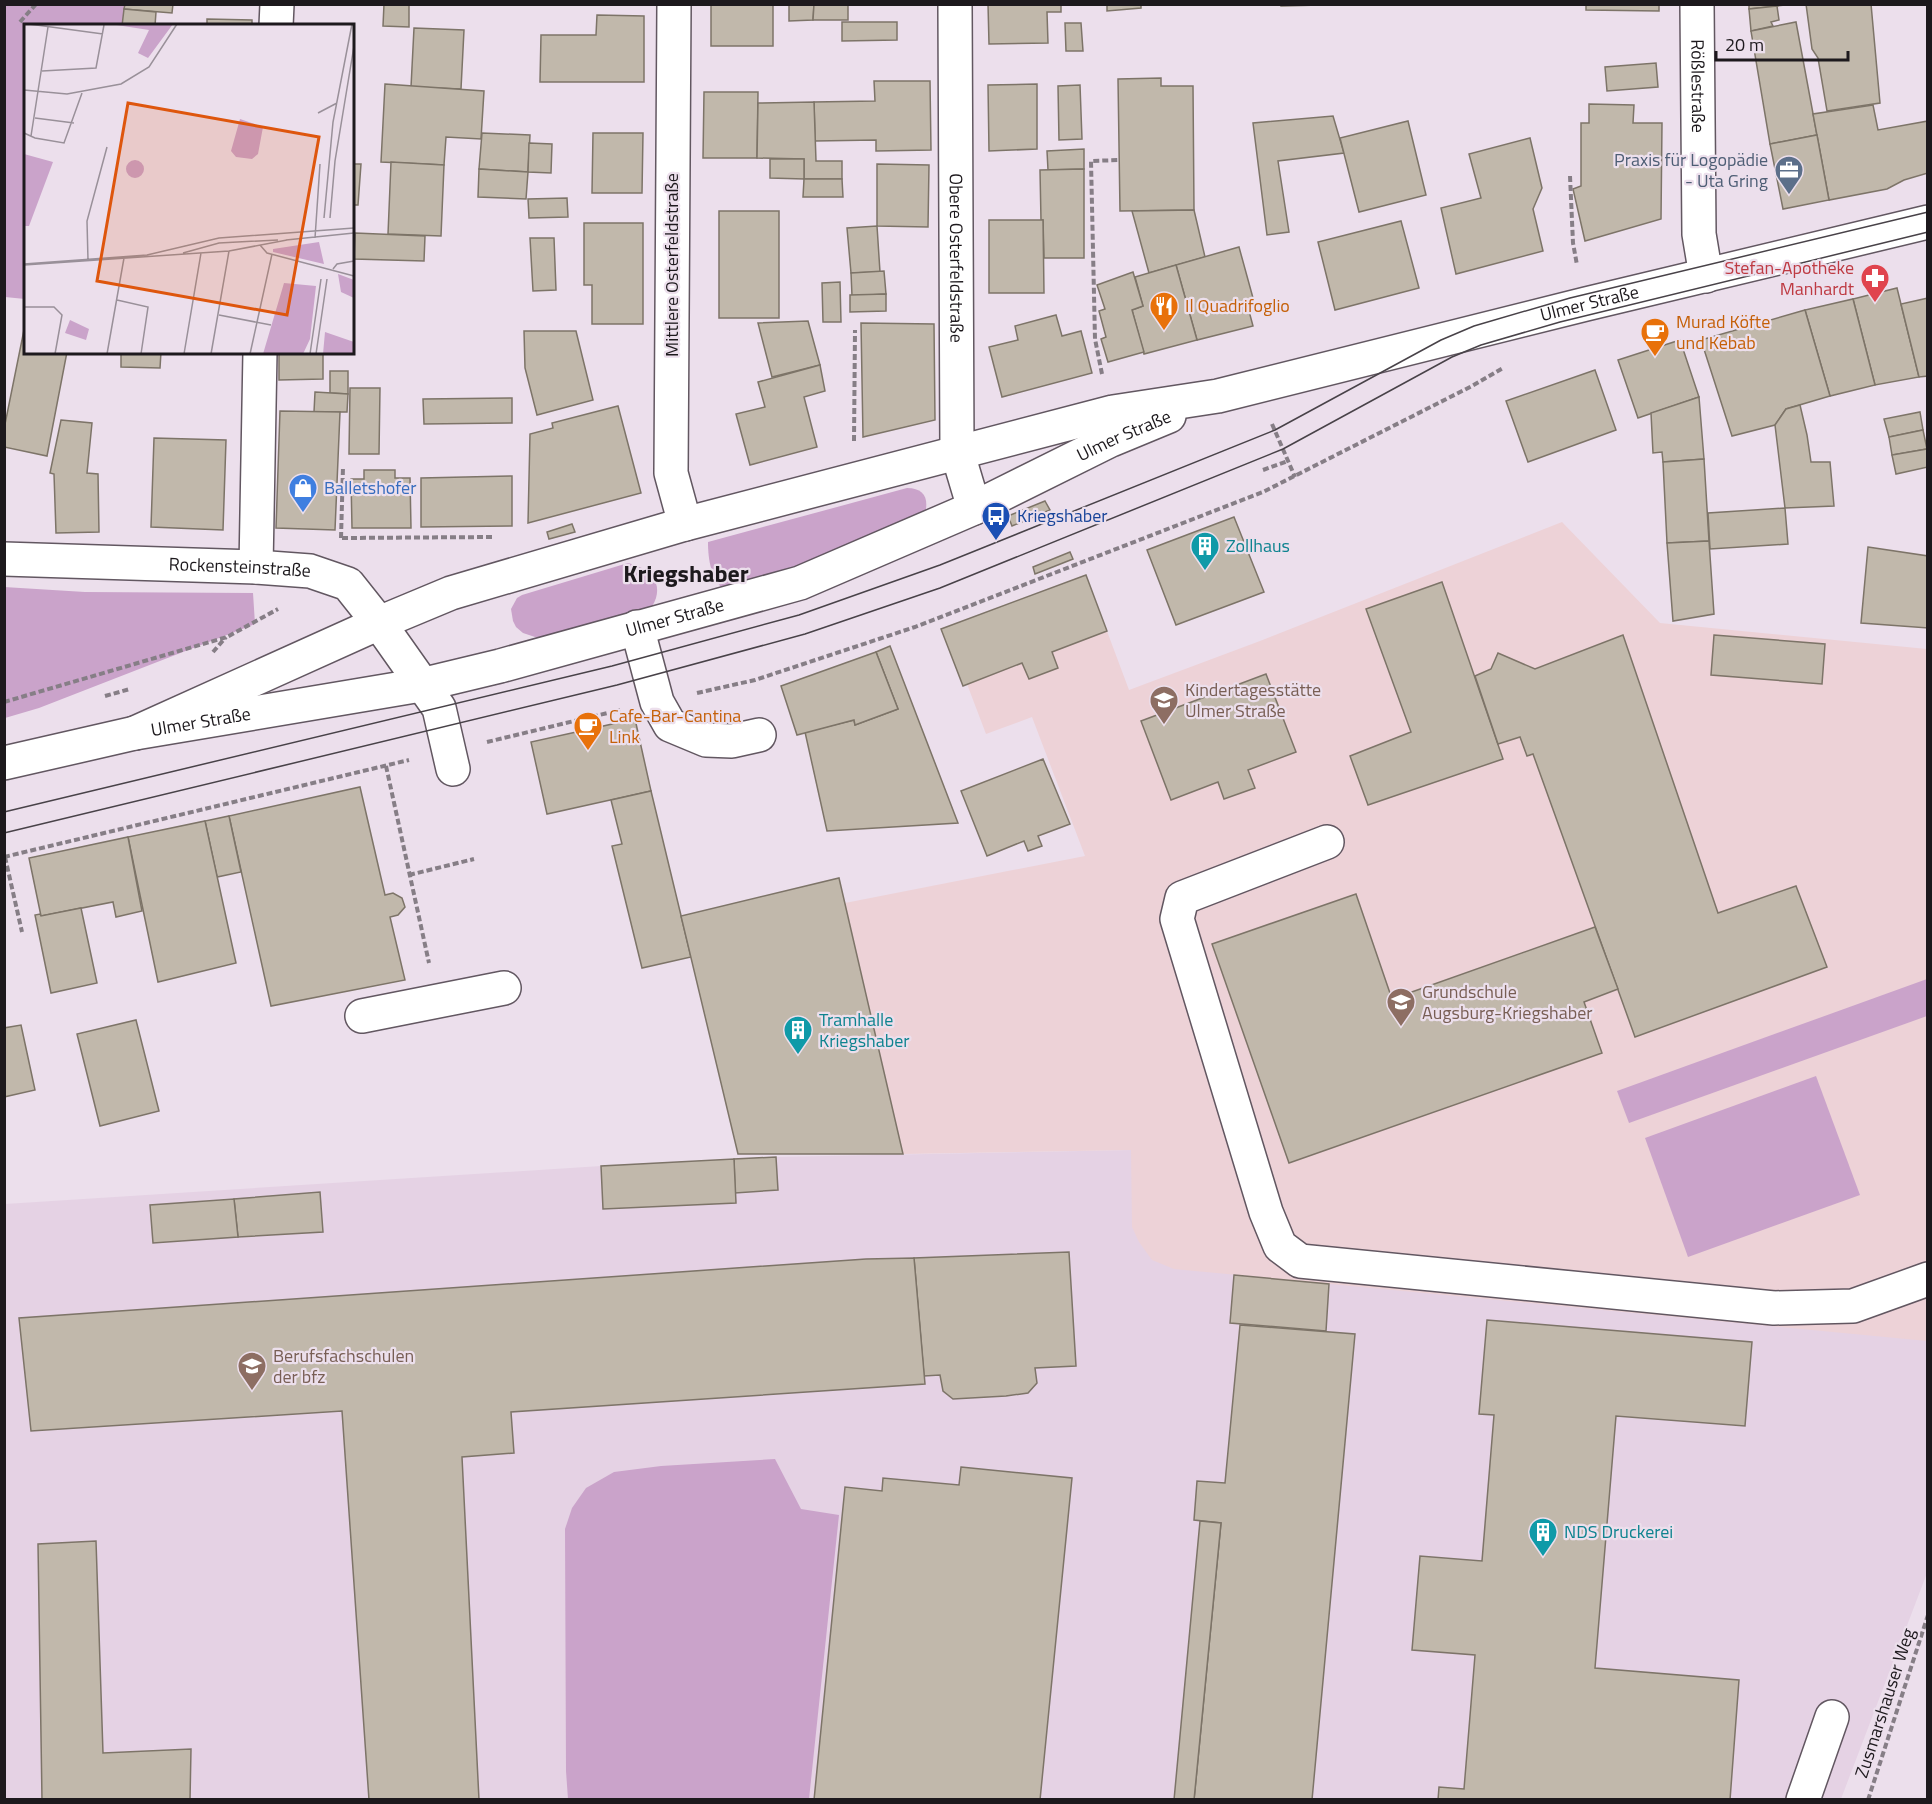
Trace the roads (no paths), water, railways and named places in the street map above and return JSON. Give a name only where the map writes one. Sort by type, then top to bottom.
[{"type":"street","points":[[276,24],[277,4]]},
{"type":"street","name":"Mittlere Osterfeldstraße","points":[[674,4],[671,473],[685,524]]},
{"type":"street","name":"Obere Osterfeldstraße","points":[[955,4],[957,451],[974,508]]},
{"type":"street","name":"Rößlestraße","points":[[1697,4],[1699,234],[1706,276]]},
{"type":"street","name":"Ulmer Straße","points":[[135,733],[379,622],[451,593],[685,524],[1113,412],[1218,396],[1928,222]]},
{"type":"street","points":[[256,567],[260,354]]},
{"type":"street","name":"Ulmer Straße","points":[[4,763],[135,733],[421,685],[500,666],[800,583],[974,508],[1110,440],[1218,396]]},
{"type":"street","name":"Rockensteinstraße","points":[[4,559],[256,567],[310,572],[348,584],[379,622],[439,708],[451,759]]},
{"type":"street","points":[[637,627],[657,702],[670,725],[706,740],[732,741],[759,735]]},
{"type":"street","points":[[1326,842],[1182,898],[1177,919],[1266,1212],[1280,1246],[1300,1261],[1774,1308],[1853,1306],[1928,1279]]},
{"type":"street","points":[[362,1016],[504,988]]},
{"type":"street","points":[[1803,1800],[1832,1717]]},
{"type":"tram line","points":[[4,812],[612,666],[799,615],[940,565],[1275,430],[1441,340],[1474,326],[1570,298],[1928,212]]},
{"type":"tram line","points":[[4,833],[617,685],[805,634],[940,588],[1283,449],[1452,357],[1481,345],[1560,322],[1928,232]]},
{"type":"place","name":"Praxis für Logopädie - Uta Gring","points":[[1789,196]]},
{"type":"place","name":"Stefan-Apotheke Manhardt","points":[[1875,304]]},
{"type":"place","name":"Il Quadrifoglio","points":[[1164,332]]},
{"type":"place","name":"Murad Köfte und Kebab","points":[[1655,358]]},
{"type":"place","name":"Balletshofer","points":[[303,514]]},
{"type":"place","name":"Kriegshaber","points":[[996,542]]},
{"type":"place","name":"Zollhaus","points":[[1205,572]]},
{"type":"place","name":"Kindertagesstätte Ulmer Straße","points":[[1164,726]]},
{"type":"place","name":"Cafe-Bar-Cantina Link","points":[[588,752]]},
{"type":"place","name":"Grundschule Augsburg-Kriegshaber","points":[[1401,1028]]},
{"type":"place","name":"Tramhalle Kriegshaber","points":[[798,1056]]},
{"type":"place","name":"Berufsfachschulen der bfz","points":[[252,1392]]},
{"type":"place","name":"NDS Druckerei","points":[[1543,1558]]},
{"type":"district","name":"Kriegshaber","points":[[686,574]]}]
